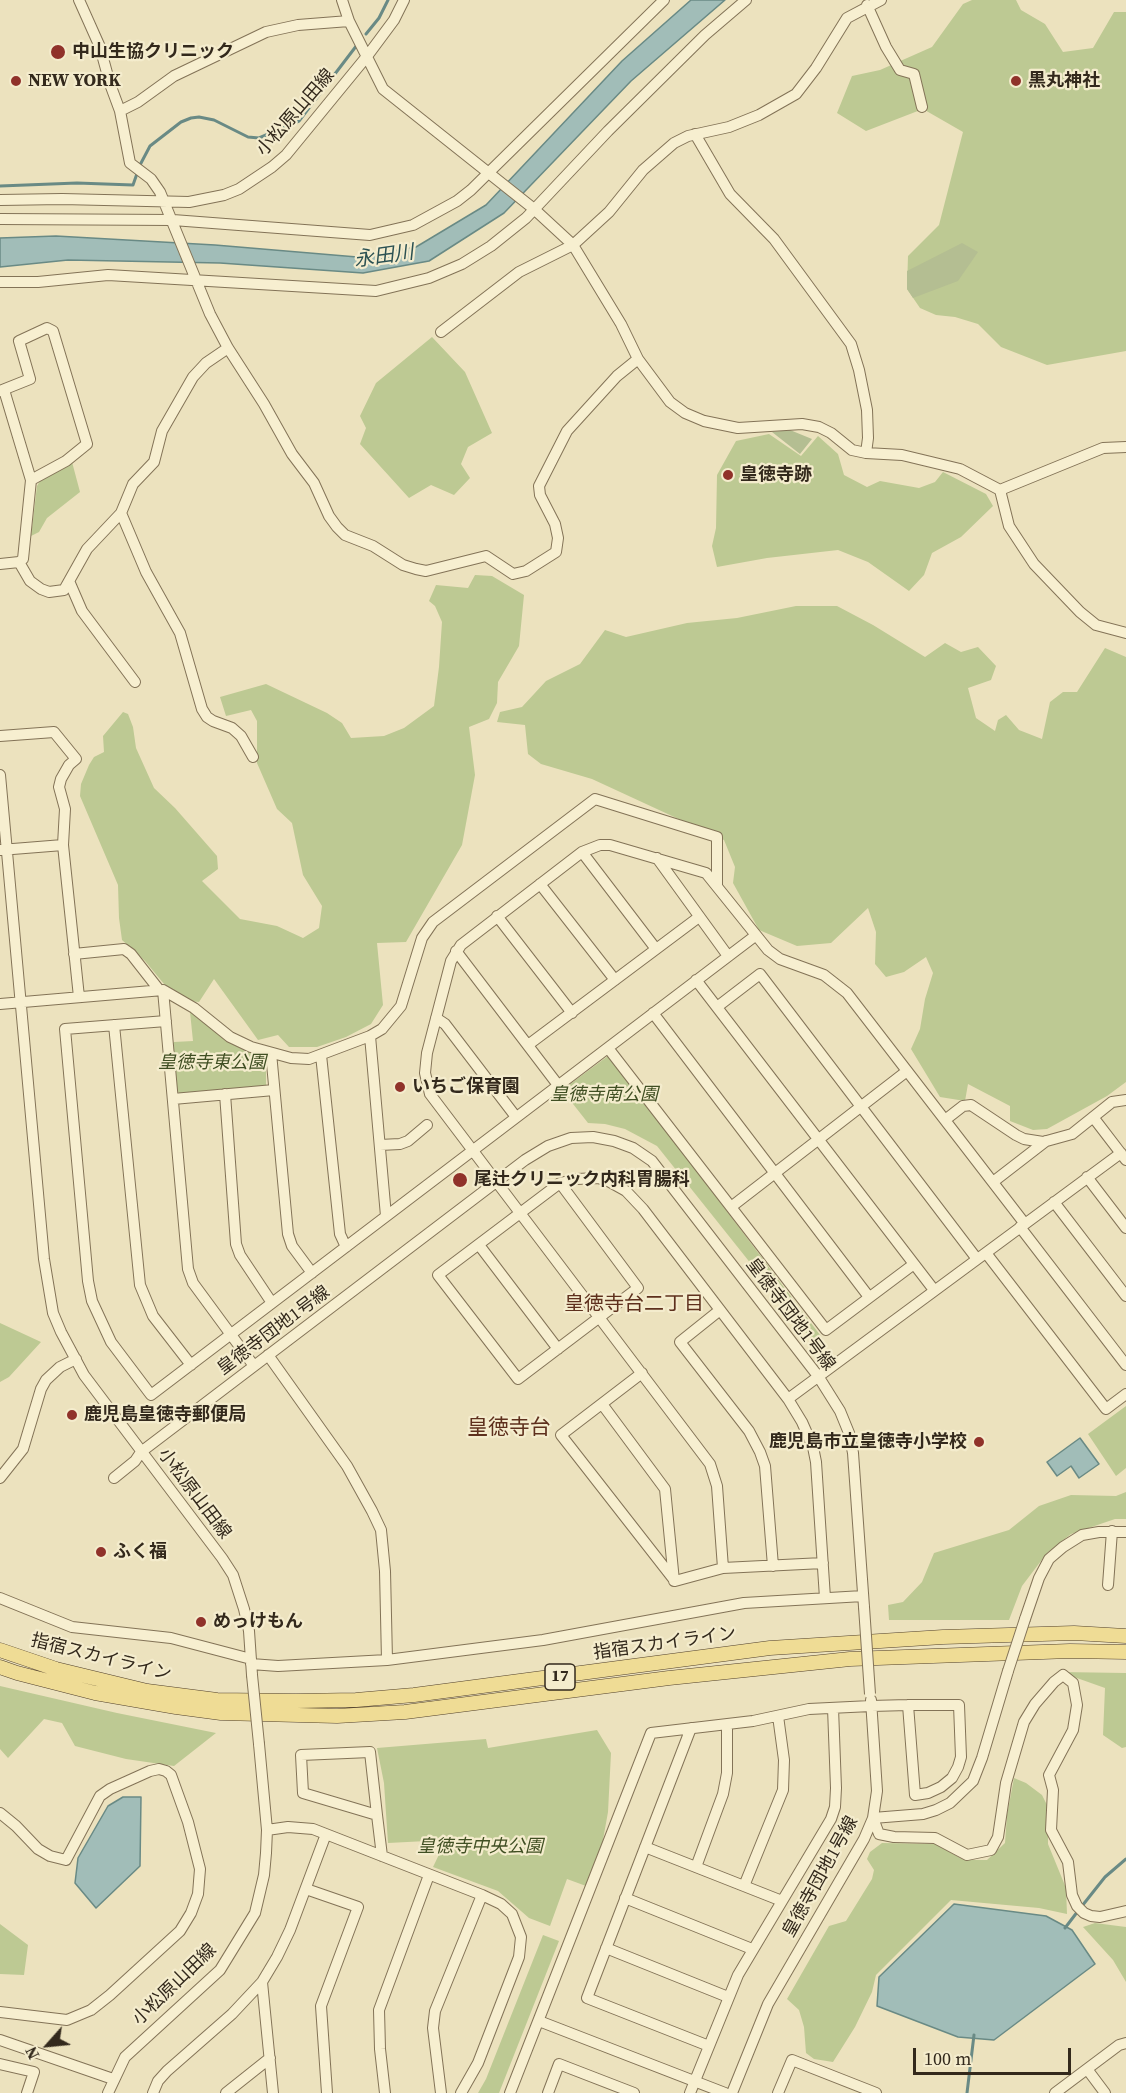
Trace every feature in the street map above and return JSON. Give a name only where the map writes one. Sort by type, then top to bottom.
[{"type":"main road","name":"指宿スカイライン","points":[[0,1650],[56,1669],[147,1691],[217,1700],[296,1701],[356,1700],[414,1695],[770,1648],[955,1637],[1074,1634],[1126,1636]]},
{"type":"main road","name":"指宿スカイライン","points":[[0,1667],[95,1693],[176,1707],[221,1713],[337,1716],[405,1712],[669,1678],[850,1659],[944,1654],[1126,1652]]},
{"type":"street","points":[[79,0],[100,47],[120,111],[130,163],[151,179],[165,203],[210,314],[228,348],[264,404],[292,454],[314,483],[329,516],[345,535],[373,546],[403,565],[416,569],[426,570],[486,556],[513,574],[526,571],[556,552],[558,538],[555,524],[540,495],[539,486],[567,431],[617,376],[638,359]]},
{"type":"street","points":[[342,0],[383,89],[534,209],[573,246],[621,324],[638,359],[670,402],[685,413],[704,421],[738,428],[802,424],[825,430],[852,450],[902,455],[960,469],[999,490],[1009,526],[1034,564],[1080,612],[1096,625],[1126,633]]},
{"type":"street","name":"小松原山田線","points":[[0,200],[189,202],[224,195],[255,180],[286,155],[368,55],[394,20],[404,0]]},
{"type":"street","points":[[0,219],[174,223],[370,235],[405,228],[457,201],[471,189],[664,0]]},
{"type":"street","points":[[441,333],[510,278],[543,258],[573,246],[609,212],[643,170],[674,143],[695,134],[729,127],[759,115],[796,94],[816,68],[847,18],[867,5],[880,0]]},
{"type":"street","points":[[0,282],[38,282],[108,275],[376,291],[429,278],[462,264],[491,246],[534,209],[608,131],[741,2]]},
{"type":"street","points":[[867,5],[886,47],[900,70],[915,74],[922,107]]},
{"type":"street","points":[[120,111],[138,102],[174,76],[266,32],[298,25],[350,21]]},
{"type":"street","points":[[695,134],[730,194],[774,239],[851,344],[867,410],[866,453]]},
{"type":"street","points":[[0,564],[19,562],[23,559],[32,480],[2,391],[30,379],[19,341],[46,328],[53,331],[87,444],[66,460],[32,480]]},
{"type":"street","points":[[19,562],[30,581],[41,589],[49,592],[64,590],[87,549],[121,513],[133,484],[154,462],[162,431],[193,377],[206,363],[228,348]]},
{"type":"street","points":[[999,490],[1103,448],[1126,447]]},
{"type":"street","points":[[121,513],[146,572],[180,633],[202,709],[207,717],[232,728],[241,736],[252,757]]},
{"type":"street","points":[[69,581],[82,611],[135,682]]},
{"type":"street","points":[[0,736],[54,732],[76,759],[69,765],[59,788],[65,809],[63,845],[79,997]]},
{"type":"street","name":"小松原山田線","points":[[0,775],[3,850],[21,1002],[44,1259],[53,1313],[84,1375],[233,1575],[249,1631],[267,1830],[264,1875],[255,1913],[227,1961],[220,1970],[136,2045],[125,2057],[114,2079]]},
{"type":"street","points":[[74,954],[124,949],[131,954],[162,991],[194,1008],[239,1042],[300,1060],[321,1055],[382,1029],[401,1006],[422,938],[433,922],[595,799],[717,837],[717,885]]},
{"type":"street","points":[[3,850],[63,845]]},
{"type":"street","points":[[723,1568],[717,1486],[713,1470],[472,1151],[430,1094],[427,1084],[425,1064],[456,951],[497,916],[582,852],[600,845],[610,846],[706,873],[768,950],[780,958],[824,975],[837,983],[993,1182],[1022,1225],[1126,1365]]},
{"type":"street","points":[[582,852],[656,949]]},
{"type":"street","points":[[657,858],[728,956]]},
{"type":"street","points":[[540,884],[615,980]]},
{"type":"street","points":[[497,916],[572,1013]]},
{"type":"street","points":[[528,1045],[699,916]]},
{"type":"street","points":[[166,1021],[65,1029],[88,1281],[92,1301],[111,1342],[151,1395],[755,936]]},
{"type":"street","points":[[456,951],[558,1085]]},
{"type":"street","points":[[717,1007],[760,974],[861,1107],[1106,1410],[1126,1394]]},
{"type":"street","points":[[696,980],[934,1290]]},
{"type":"street","points":[[0,1004],[162,991]]},
{"type":"street","points":[[162,991],[188,1269],[193,1282],[254,1366]]},
{"type":"street","points":[[653,1013],[869,1297]]},
{"type":"street","points":[[436,1018],[445,1024],[516,1117]]},
{"type":"street","points":[[114,1025],[140,1285],[153,1316],[191,1365]]},
{"type":"street","points":[[370,1036],[386,1216]]},
{"type":"street","points":[[608,1048],[826,1330],[914,1264]]},
{"type":"street","points":[[271,1053],[288,1234],[292,1246],[312,1273]]},
{"type":"street","points":[[321,1055],[340,1234],[346,1247]]},
{"type":"street","points":[[731,1207],[907,1071]]},
{"type":"street","points":[[173,1099],[274,1090]]},
{"type":"street","points":[[225,1094],[236,1244],[240,1255],[272,1303]]},
{"type":"street","points":[[945,1120],[963,1106],[970,1105],[1024,1139],[1046,1141],[1072,1134],[1112,1102],[1126,1100]]},
{"type":"street","points":[[788,1399],[1087,1177],[1123,1156],[1094,1118]]},
{"type":"street","points":[[380,1145],[400,1144],[408,1141],[427,1125]]},
{"type":"street","name":"皇徳寺団地1号線","points":[[114,1478],[135,1461],[141,1452],[532,1155],[548,1146],[571,1138],[593,1137],[633,1148],[652,1161],[818,1377],[840,1411],[849,1432],[853,1453],[877,1791],[873,1818],[768,2004],[732,2093]]},
{"type":"street","points":[[993,1182],[1046,1141]]},
{"type":"street","points":[[1087,1177],[1126,1228]]},
{"type":"street","points":[[560,1183],[638,1288],[600,1318],[518,1379],[438,1275],[560,1183],[598,1178],[626,1191],[643,1209],[788,1399],[802,1422],[813,1447],[825,1598]]},
{"type":"street","points":[[1054,1202],[1126,1296]]},
{"type":"street","points":[[478,1245],[558,1349]]},
{"type":"street","points":[[720,1310],[680,1342],[749,1431],[760,1452],[765,1466],[773,1566]]},
{"type":"street","points":[[268,1355],[346,1466],[381,1530],[385,1571],[387,1660]]},
{"type":"street","points":[[0,1478],[23,1449],[41,1389],[46,1380],[60,1367],[76,1359]]},
{"type":"street","points":[[642,1374],[561,1435],[675,1581]]},
{"type":"street","points":[[602,1404],[665,1489],[675,1581]]},
{"type":"street","points":[[1108,1586],[1112,1532]]},
{"type":"street","points":[[1126,1532],[1082,1535],[1049,1559],[1039,1578],[973,1781],[950,1803],[923,1814],[873,1818],[879,1834],[894,1837],[935,1838],[967,1855],[992,1850],[998,1837],[1006,1783],[1024,1722],[1035,1704],[1054,1682],[1064,1675],[1073,1683],[1077,1706],[1073,1730],[1049,1775],[1053,1790],[1051,1830],[1068,1862],[1072,1895],[1077,1906],[1091,1916],[1100,1917],[1126,1911]]},
{"type":"street","points":[[675,1581],[723,1568],[823,1563]]},
{"type":"street","points":[[0,1598],[72,1627],[171,1638],[252,1666],[387,1660],[543,1640],[744,1603],[825,1598],[864,1602]]},
{"type":"street","points":[[510,2093],[651,1733],[727,1724],[808,1709],[908,1705],[959,1705],[961,1757],[958,1767],[952,1778],[941,1787],[928,1793],[915,1795],[908,1705]]},
{"type":"street","points":[[690,2093],[728,1997],[752,1949],[824,1832],[835,1807],[836,1767],[833,1708]]},
{"type":"street","points":[[744,1886],[783,1790],[783,1760],[778,1716]]},
{"type":"street","points":[[696,1867],[723,1794],[727,1724]]},
{"type":"street","points":[[691,1728],[587,1998],[709,2046]]},
{"type":"street","points":[[377,1815],[303,1793],[301,1755],[370,1752],[382,1856]]},
{"type":"street","points":[[0,1813],[38,1849],[50,1856],[66,1860],[100,1796],[110,1789],[159,1769],[171,1775],[188,1822],[200,1869],[198,1894],[192,1913],[180,1931],[91,2010],[67,2020],[0,2012]]},
{"type":"street","points":[[267,1830],[301,1827],[313,1829],[482,1895],[501,1904],[512,1914],[521,1937],[521,1948],[478,2063],[461,2093]]},
{"type":"street","points":[[153,2093],[167,2072],[232,2014],[262,1982],[282,1948],[326,1834]]},
{"type":"street","points":[[645,1847],[782,1901]]},
{"type":"street","points":[[385,2093],[380,2049],[379,2010],[429,1875]]},
{"type":"street","points":[[306,1889],[358,1907],[321,2006],[327,2093]]},
{"type":"street","points":[[441,2093],[433,2028],[435,2012],[482,1895]]},
{"type":"street","points":[[625,1898],[752,1949]]},
{"type":"street","points":[[606,1948],[728,1997]]},
{"type":"street","points":[[262,1982],[273,2093]]},
{"type":"street","points":[[539,2021],[725,2093]]},
{"type":"street","points":[[0,2040],[114,2079],[108,2093]]},
{"type":"street","points":[[1055,2093],[1119,2045],[1126,2043]]},
{"type":"street","points":[[226,2093],[270,2058]]},
{"type":"street","points":[[778,2093],[792,2060],[876,2093]]},
{"type":"street","points":[[0,2064],[34,2072],[27,2093]]},
{"type":"street","points":[[548,2093],[559,2064],[634,2093]]},
{"type":"street","points":[[1087,2068],[1106,2093]]},
{"type":"green space","points":[[972,0],[1016,0],[1021,10],[1045,24],[1063,52],[1093,48],[1114,12],[1126,12],[1126,351],[1047,365],[1001,347],[978,324],[955,317],[936,315],[920,308],[907,289],[908,256],[939,225],[963,132],[923,109],[866,131],[837,113],[852,76],[880,70],[932,47],[963,4]]},
{"type":"green space","points":[[962,243],[978,252],[958,281],[913,298],[907,289],[907,271]]},
{"type":"green space","points":[[432,337],[465,372],[492,433],[468,447],[461,464],[470,478],[454,495],[431,485],[409,498],[360,444],[366,428],[360,416],[376,383]]},
{"type":"green space","points":[[790,430],[812,439],[800,454],[772,432]]},
{"type":"green space","points":[[769,434],[801,456],[818,436],[838,454],[844,475],[867,487],[880,481],[919,488],[935,482],[943,472],[986,494],[993,506],[961,537],[932,553],[924,575],[909,591],[868,562],[838,550],[767,558],[717,567],[712,546],[716,528],[717,475],[736,441]]},
{"type":"green space","points":[[72,462],[80,492],[47,518],[39,532],[31,536],[37,486],[40,481]]},
{"type":"green space","points":[[475,575],[492,576],[524,595],[519,646],[498,682],[497,703],[489,719],[469,727],[475,775],[462,845],[406,942],[377,943],[383,1005],[371,1024],[346,1037],[317,1047],[289,1047],[278,1035],[258,1040],[214,979],[199,1002],[189,1001],[169,990],[145,961],[122,940],[118,885],[80,796],[81,784],[89,765],[94,757],[104,752],[103,736],[123,712],[128,714],[133,727],[136,748],[154,788],[175,808],[217,856],[218,869],[202,881],[240,919],[277,926],[303,938],[319,928],[322,906],[303,875],[292,823],[277,809],[257,763],[257,721],[251,710],[226,716],[220,697],[266,684],[327,713],[342,723],[351,738],[384,736],[404,728],[434,706],[442,622],[435,606],[429,601],[436,585],[468,588]]},
{"type":"green space","points":[[796,606],[837,606],[925,657],[945,643],[961,652],[978,647],[996,666],[991,680],[968,688],[976,718],[995,731],[998,720],[1006,715],[1019,730],[1042,739],[1050,702],[1063,692],[1077,692],[1105,648],[1126,657],[1126,1082],[1107,1096],[1047,1129],[1033,1130],[1010,1121],[1010,1106],[968,1084],[965,1101],[940,1097],[911,1049],[920,1029],[925,999],[933,973],[926,957],[904,972],[886,977],[875,964],[876,932],[868,908],[831,943],[797,946],[759,930],[733,883],[735,867],[724,840],[592,779],[541,764],[528,754],[525,725],[497,722],[500,712],[522,707],[546,681],[580,664],[605,630],[626,637],[687,623],[737,618]]},
{"type":"green space","name":"皇徳寺東公園","points":[[190,1012],[232,1043],[266,1058],[266,1087],[180,1094],[177,1091],[172,1045],[174,1042],[193,1041]]},
{"type":"green space","name":"皇徳寺南公園","points":[[608,1056],[823,1339],[815,1344],[657,1146],[625,1129],[588,1123],[562,1090]]},
{"type":"green space","points":[[0,1323],[41,1342],[9,1377],[0,1382]]},
{"type":"green space","points":[[1126,1406],[1126,1468],[1116,1476],[1088,1434]]},
{"type":"green space","points":[[1126,1492],[1126,1519],[1115,1519],[1071,1534],[1047,1553],[1022,1586],[1009,1620],[889,1620],[888,1605],[903,1602],[922,1582],[934,1553],[1009,1530],[1039,1506],[1071,1495],[1116,1496]]},
{"type":"green space","points":[[1060,1672],[1126,1673],[1126,1747],[1122,1748],[1103,1735],[1105,1688]]},
{"type":"green space","points":[[0,1686],[216,1733],[174,1766],[126,1759],[75,1746],[62,1723],[44,1719],[8,1758],[0,1749]]},
{"type":"green space","name":"皇徳寺中央公園","points":[[597,1730],[611,1753],[608,1812],[601,1851],[586,1886],[567,1879],[550,1926],[529,1918],[498,1891],[433,1867],[446,1840],[388,1843],[384,1783],[377,1748],[486,1739],[488,1748]]},
{"type":"green space","points":[[1014,1778],[1026,1783],[1042,1795],[1048,1807],[1048,1844],[1066,1888],[1067,1914],[1039,1908],[951,1900],[876,1975],[872,1992],[855,2027],[833,2062],[814,2059],[806,2053],[804,2027],[799,2010],[787,1999],[829,1926],[846,1921],[872,1879],[874,1870],[867,1859],[870,1852],[882,1843],[935,1844],[964,1860],[987,1860],[1005,1843],[1007,1815]]},
{"type":"green space","points":[[1095,1923],[1126,1927],[1126,1982],[1113,1960],[1083,1927]]},
{"type":"green space","points":[[0,1924],[28,1945],[24,1975],[0,1974]]},
{"type":"green space","points":[[543,1935],[559,1941],[499,2093],[478,2093],[486,2079]]},
{"type":"water","name":"永田川","points":[[691,0],[725,0],[631,81],[504,213],[429,261],[363,273],[220,263],[68,260],[0,267],[0,238],[56,236],[215,245],[357,257],[416,247],[486,205],[622,61]]},
{"type":"water","points":[[1080,1438],[1099,1464],[1079,1478],[1071,1466],[1057,1476],[1047,1462]]},
{"type":"water","points":[[123,1797],[141,1797],[140,1866],[96,1908],[75,1883],[78,1858],[108,1806]]},
{"type":"water","points":[[954,1904],[1046,1916],[1072,1930],[1095,1964],[994,2040],[958,2037],[877,2006],[879,1977]]},
{"type":"waterway","points":[[366,34],[379,18],[388,0]]},
{"type":"waterway","points":[[0,186],[77,183],[133,185],[150,146],[181,122],[191,118],[214,120],[248,137],[259,138],[299,121],[357,45]]},
{"type":"waterway","points":[[1082,1906],[1105,1877],[1126,1859]]},
{"type":"waterway","points":[[1065,1928],[1078,1911]]},
{"type":"waterway","points":[[967,2093],[974,2035]]},
{"type":"place","name":"中山生協クリニック","points":[[58,52]]},
{"type":"place","name":"NEW YORK","points":[[16,81]]},
{"type":"place","name":"黒丸神社","points":[[1016,81]]},
{"type":"place","name":"皇徳寺跡","points":[[728,475]]},
{"type":"place","name":"いちご保育園","points":[[400,1087]]},
{"type":"place","name":"尾辻クリニック内科胃腸科","points":[[460,1180]]},
{"type":"place","name":"鹿児島皇徳寺郵便局","points":[[72,1415]]},
{"type":"place","name":"鹿児島市立皇徳寺小学校","points":[[979,1442]]},
{"type":"place","name":"ふく福","points":[[101,1552]]},
{"type":"place","name":"めっけもん","points":[[201,1622]]},
{"type":"district","name":"皇徳寺台二丁目","points":[[634,1305]]},
{"type":"district","name":"皇徳寺台","points":[[509,1429]]}]
